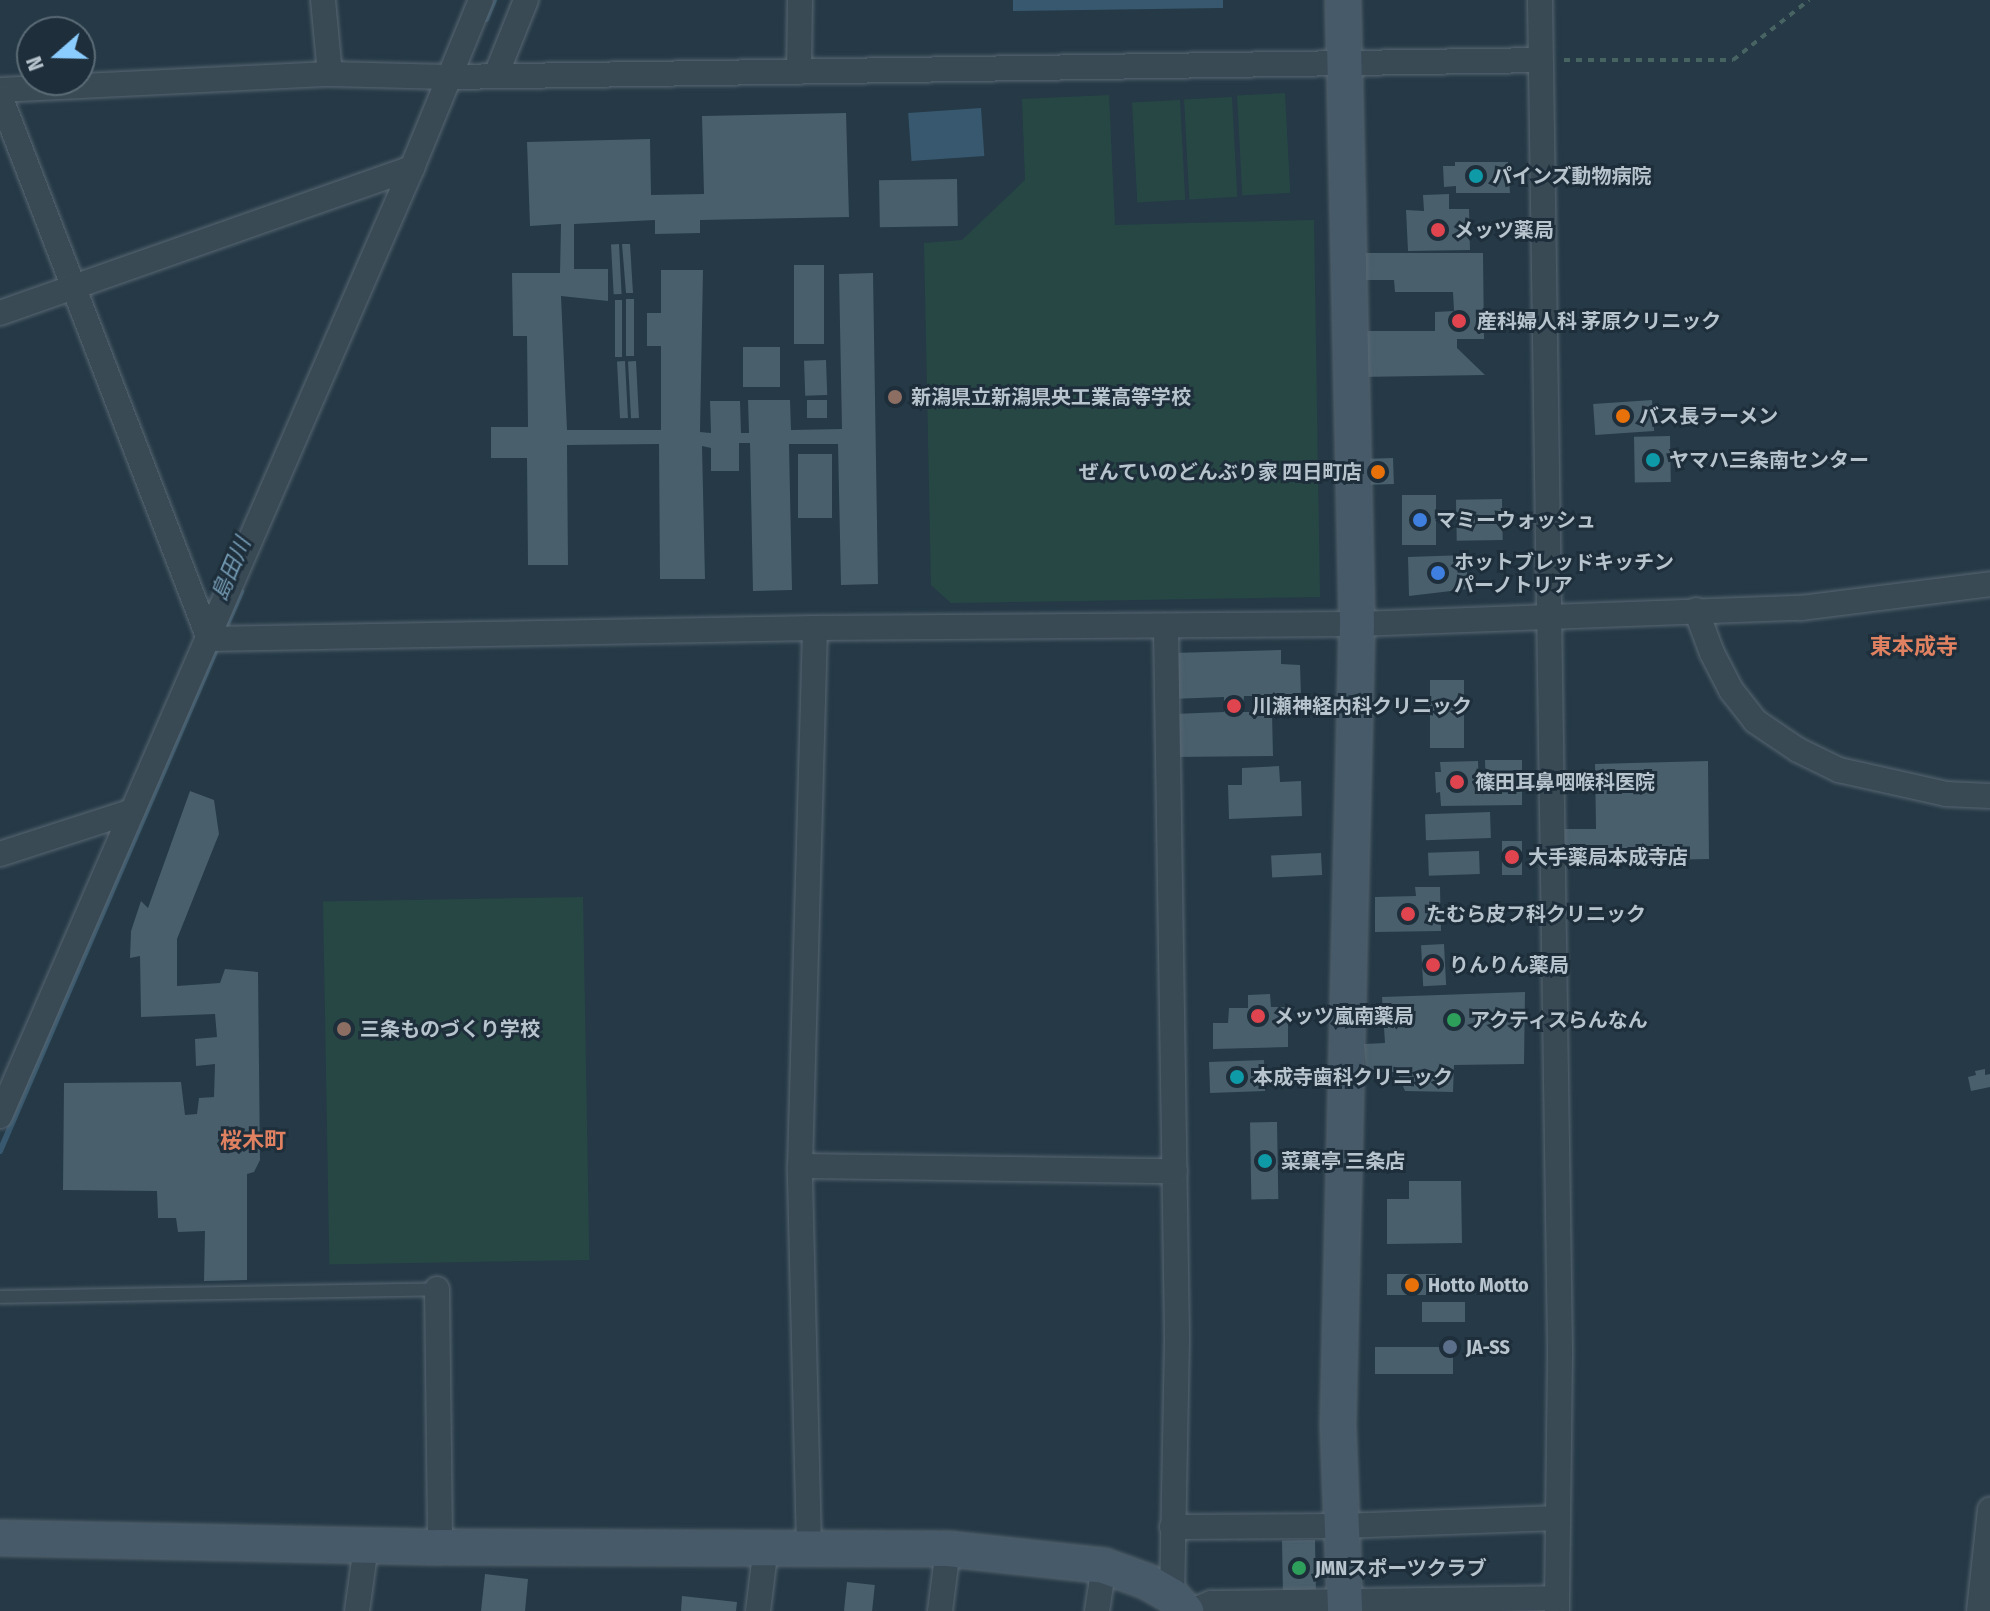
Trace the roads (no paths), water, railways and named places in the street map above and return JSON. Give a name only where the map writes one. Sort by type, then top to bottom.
[{"type":"street","points":[[323,0],[330,74]]},
{"type":"street","points":[[0,1113],[209,639],[481,0]]},
{"type":"street","points":[[496,75],[526,0]]},
{"type":"street","points":[[799,72],[800,0]]},
{"type":"street","points":[[1343,0],[1357,624],[1338,1426],[1345,1606]]},
{"type":"street","points":[[0,1538],[440,1547],[809,1546],[948,1549],[1104,1566],[1130,1574],[1183,1606],[1211,1603],[1345,1606],[1557,1604],[1560,1356],[1551,618],[1538,60],[1540,0]]},
{"type":"street","points":[[0,90],[330,74],[449,77],[1538,60]]},
{"type":"street","points":[[0,96],[209,639]]},
{"type":"street","points":[[0,313],[72,285],[412,168]]},
{"type":"street","points":[[209,639],[815,628],[1166,628],[1357,624],[1801,608],[1990,584]]},
{"type":"street","points":[[1696,610],[1712,653],[1731,690],[1755,721],[1798,750],[1839,770],[1946,794],[1990,796]]},
{"type":"street","points":[[809,1546],[800,1166],[815,628]]},
{"type":"street","points":[[1166,628],[1177,1339],[1174,1343],[1172,1527],[1183,1606]]},
{"type":"street","points":[[0,854],[132,811]]},
{"type":"street","points":[[800,1166],[1175,1171]]},
{"type":"street","points":[[437,1289],[440,1547]]},
{"type":"street","points":[[1979,1611],[1990,1510]]},
{"type":"street","points":[[1172,1527],[1341,1526],[1558,1518]]},
{"type":"street","points":[[357,1611],[366,1546]]},
{"type":"street","points":[[758,1611],[766,1547]]},
{"type":"street","points":[[940,1611],[948,1549]]},
{"type":"street","points":[[1097,1611],[1104,1566]]},
{"type":"lane","points":[[0,1297],[437,1289]]},
{"type":"water","points":[[1013,0],[1223,0],[1223,8],[1013,11]]},
{"type":"water","points":[[981,108],[984,156],[912,161],[908,113]]},
{"type":"waterway","name":"島田川","points":[[486,19],[494,0]]},
{"type":"waterway","name":"島田川","points":[[223,633],[241,592]]},
{"type":"waterway","name":"島田川","points":[[0,1151],[217,647]]},
{"type":"place","name":"パインズ動物病院","points":[[1476,176]]},
{"type":"place","name":"メッツ薬局","points":[[1438,230]]},
{"type":"place","name":"産科婦人科 茅原クリニック","points":[[1459,321]]},
{"type":"place","name":"新潟県立新潟県央工業高等学校","points":[[895,397]]},
{"type":"place","name":"バス長ラーメン","points":[[1623,416]]},
{"type":"place","name":"ヤマハ三条南センター","points":[[1653,460]]},
{"type":"place","name":"ぜんていのどんぶり家 四日町店","points":[[1378,472]]},
{"type":"place","name":"マミーウォッシュ","points":[[1420,520]]},
{"type":"place","name":"ホットブレッドキッチン パーノトリア","points":[[1438,573]]},
{"type":"place","name":"川瀬神経内科クリニック","points":[[1234,706]]},
{"type":"place","name":"篠田耳鼻咽喉科医院","points":[[1457,782]]},
{"type":"place","name":"大手薬局本成寺店","points":[[1512,857]]},
{"type":"place","name":"たむら皮フ科クリニック","points":[[1408,914]]},
{"type":"place","name":"りんりん薬局","points":[[1433,965]]},
{"type":"place","name":"メッツ嵐南薬局","points":[[1258,1016]]},
{"type":"place","name":"アクティスらんなん","points":[[1454,1020]]},
{"type":"place","name":"三条ものづくり学校","points":[[344,1029]]},
{"type":"place","name":"本成寺歯科クリニック","points":[[1237,1077]]},
{"type":"place","name":"菜菓亭 三条店","points":[[1265,1161]]},
{"type":"place","name":"Hotto Motto","points":[[1412,1285]]},
{"type":"place","name":"JA-SS","points":[[1450,1347]]},
{"type":"place","name":"JMNスポーツクラブ","points":[[1299,1568]]},
{"type":"district","name":"東本成寺","points":[[1914,647]]},
{"type":"district","name":"桜木町","points":[[253,1141]]}]
